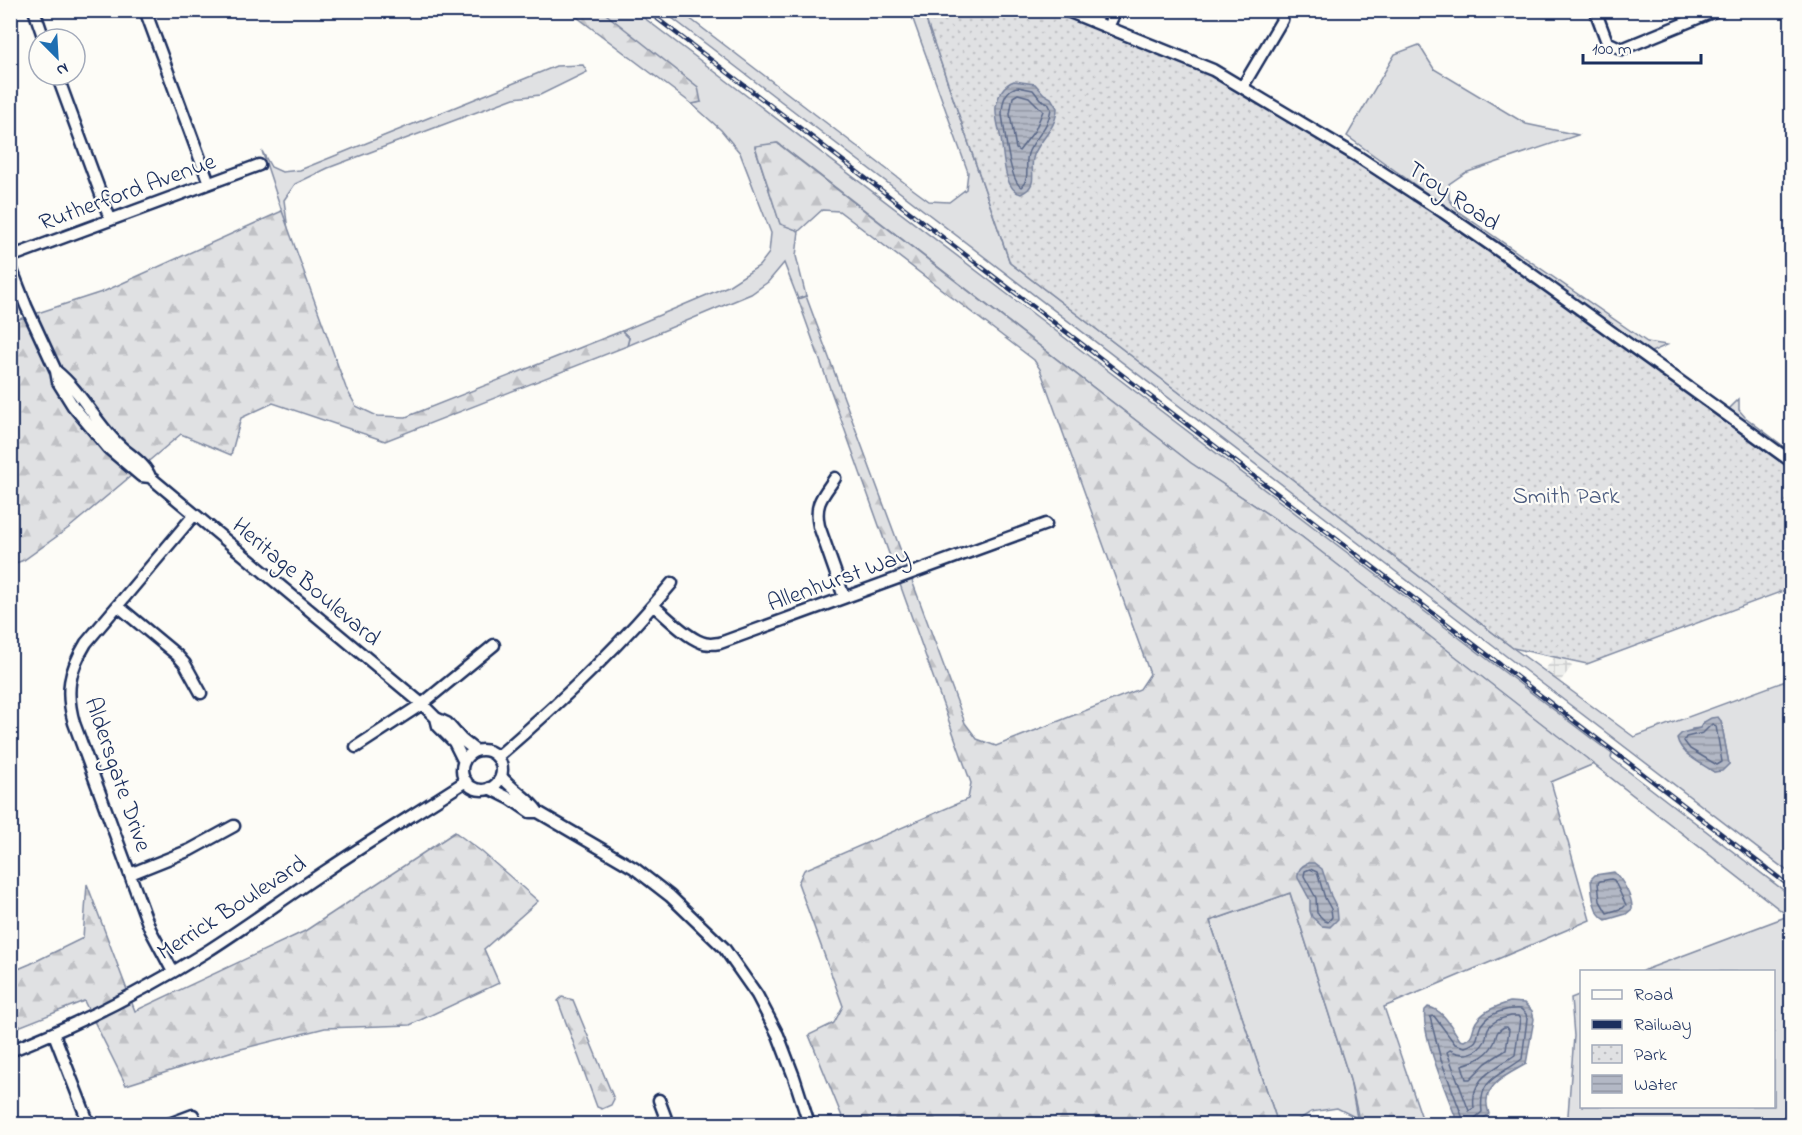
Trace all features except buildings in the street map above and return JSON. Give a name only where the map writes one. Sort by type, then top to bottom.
[{"type":"street","points":[[34,10],[40,27]]},
{"type":"street","points":[[145,10],[208,183]]},
{"type":"street","name":"Troy Road","points":[[1065,10],[1194,61],[1243,86],[1357,156],[1443,212],[1791,462]]},
{"type":"street","points":[[1108,27],[1116,10]]},
{"type":"street","points":[[1243,86],[1282,20],[1284,10]]},
{"type":"street","points":[[1595,10],[1607,42],[1622,49],[1718,10]]},
{"type":"street","points":[[61,87],[110,219]]},
{"type":"street","name":"Rutherford Avenue","points":[[10,257],[259,165]]},
{"type":"street","name":"Heritage Boulevard","points":[[10,265],[56,372],[68,381],[98,423],[117,443],[147,469],[150,477],[194,515],[435,717],[447,723],[462,740],[476,751]]},
{"type":"street","points":[[836,478],[820,498],[816,514],[844,597]]},
{"type":"street","name":"Aldersgate Drive","points":[[173,972],[150,929],[74,723],[69,700],[72,673],[77,658],[87,643],[194,515]]},
{"type":"street","name":"Allenhurst Way","points":[[654,606],[691,637],[709,644],[720,643],[1046,524]]},
{"type":"street","points":[[497,757],[607,657],[672,583]]},
{"type":"street","points":[[118,606],[177,655],[185,664],[201,693]]},
{"type":"street","points":[[356,747],[422,704],[494,645]]},
{"type":"street","name":"Heritage Boulevard","points":[[435,717],[438,726],[454,742],[464,762]]},
{"type":"street","points":[[489,788],[501,776],[502,768],[497,757],[485,750],[476,751],[464,762],[462,772],[466,781],[476,789],[489,788],[530,812],[538,812],[634,868],[670,896],[724,948],[757,995],[778,1035],[794,1077],[806,1124]]},
{"type":"street","points":[[501,776],[508,785],[534,804],[538,812]]},
{"type":"street","name":"Merrick Boulevard","points":[[10,1051],[54,1034],[173,972],[466,781]]},
{"type":"street","points":[[130,874],[190,850],[234,826]]},
{"type":"street","points":[[54,1034],[89,1125]]},
{"type":"street","points":[[659,1100],[668,1125]]},
{"type":"street","points":[[168,1125],[195,1120]]},
{"type":"shaded area","points":[[1557,654],[1572,666],[1559,683],[1543,672]]},
{"type":"green space","points":[[569,11],[602,11],[698,87],[701,102],[692,104]]},
{"type":"green space","points":[[602,11],[635,11],[1612,754],[1611,758],[1791,896],[1792,1071],[1786,1074],[1791,1085],[1791,1124],[1571,1124],[1568,1115],[1574,1036],[1571,998],[1580,994],[1580,1108],[1775,1108],[1775,970],[1645,970],[1788,916],[1302,537],[1191,463],[778,143],[755,147],[780,223],[799,231],[796,256],[806,296],[798,299],[784,263],[768,282],[751,294],[627,346],[629,338],[622,331],[728,286],[759,266],[769,253],[771,233],[740,153],[721,130],[692,104],[701,102]]},
{"type":"green space","points":[[663,11],[680,11],[929,201],[949,202],[966,189],[968,172],[910,11],[923,11],[1010,263],[1513,648],[1634,737],[1791,679],[1791,874]],"holes":[[[1721,721],[1729,764],[1722,770],[1714,772],[1686,753],[1692,729],[1700,728],[1704,722]]]},
{"type":"green space","name":"Smith Park","points":[[923,11],[1051,11],[1220,76],[1402,188],[1791,467],[1791,588],[1587,664],[1513,648],[1010,263]]},
{"type":"green space","points":[[1419,45],[1434,69],[1526,124],[1578,135],[1465,173],[1449,184],[1449,199],[1459,212],[1647,342],[1667,345],[1649,353],[1347,136],[1395,54]]},
{"type":"green space","points":[[583,65],[587,72],[540,95],[514,98],[328,168],[295,184],[284,200],[288,230],[262,151],[271,167],[282,172],[300,170],[556,66]]},
{"type":"green space","points":[[777,143],[1191,463],[1302,537],[1594,764],[1551,782],[1590,920],[1384,1007],[1424,1124],[1360,1124],[1350,1080],[1290,893],[1210,921],[1278,1124],[845,1124],[809,1035],[834,1023],[843,1006],[798,883],[804,870],[968,799],[971,783],[798,299],[806,296],[965,723],[977,739],[996,746],[1140,689],[1150,674],[1040,369],[1034,360],[839,211],[822,210],[799,231],[780,224],[755,146]]},
{"type":"green space","points":[[282,211],[346,388],[356,406],[377,416],[406,417],[622,331],[629,338],[627,346],[385,441],[273,403],[241,418],[231,455],[181,434],[70,527],[24,560],[11,565],[10,322],[105,291]]},
{"type":"green space","points":[[1739,399],[1739,410],[1745,417],[1791,452],[1791,457],[1728,410]]},
{"type":"green space","points":[[455,832],[482,852],[538,901],[484,949],[499,983],[410,1025],[325,1028],[233,1051],[126,1085],[84,1001],[11,1030],[11,972],[83,938],[87,884],[135,1011],[305,931]]},
{"type":"green space","points":[[1290,893],[1350,1080],[1357,1118],[1337,1108],[1311,1112],[1292,1124],[1278,1124],[1210,921]]},
{"type":"green space","points":[[562,997],[573,1000],[614,1099],[611,1105],[602,1109],[597,1107],[558,1001]]},
{"type":"water","points":[[1014,81],[1035,84],[1051,98],[1057,108],[1054,122],[1034,155],[1031,186],[1021,194],[1011,186],[1005,171],[996,115],[1000,95],[1007,85]]},
{"type":"water","points":[[1718,717],[1721,721],[1729,764],[1722,771],[1714,772],[1687,754],[1677,738],[1682,733],[1700,728],[1711,718]]},
{"type":"water","points":[[1308,863],[1314,863],[1322,869],[1337,908],[1338,919],[1330,927],[1322,926],[1312,917],[1310,900],[1298,878],[1300,869]]},
{"type":"water","points":[[1614,872],[1626,889],[1632,909],[1626,914],[1606,920],[1601,917],[1595,907],[1591,879],[1595,875]]},
{"type":"water","points":[[1510,1002],[1524,1003],[1532,1011],[1534,1019],[1526,1064],[1502,1078],[1492,1088],[1487,1102],[1489,1114],[1476,1122],[1461,1124],[1457,1121],[1431,1049],[1425,1010],[1428,1007],[1438,1011],[1460,1040],[1464,1041],[1470,1037],[1476,1022],[1483,1014]]},
{"type":"railway","points":[[646,10],[1792,888]]}]
